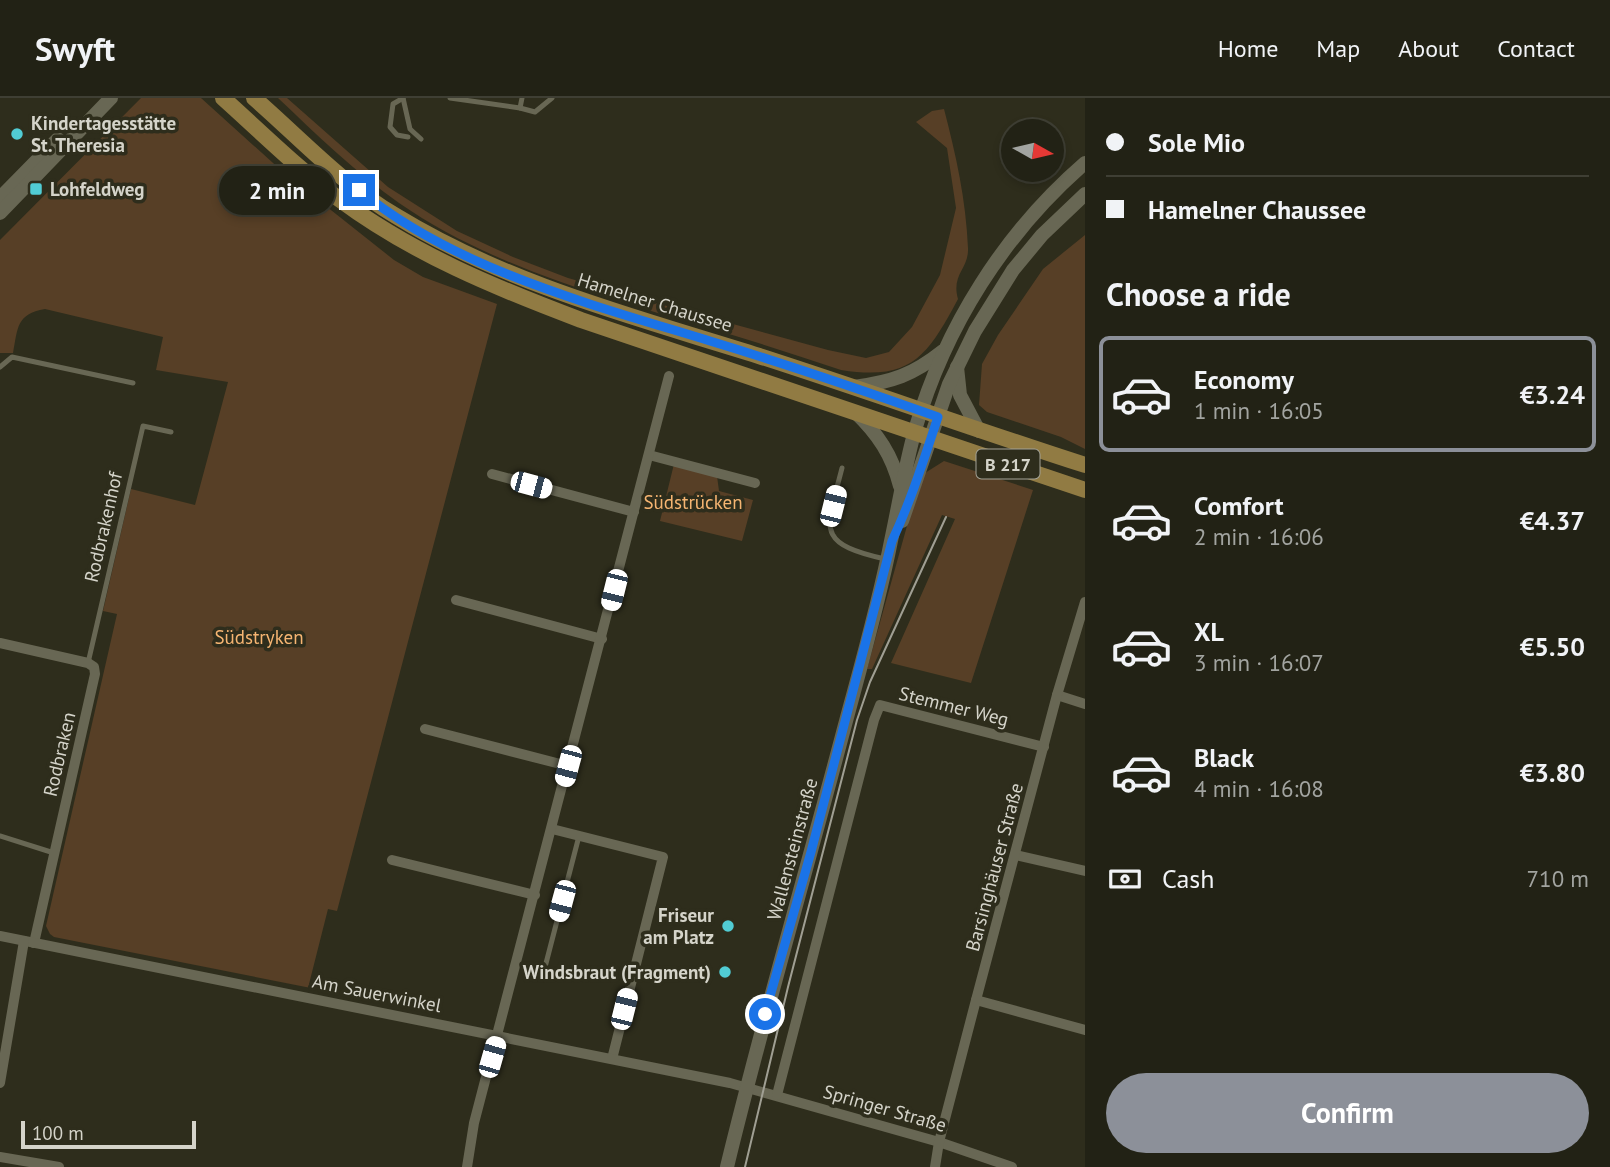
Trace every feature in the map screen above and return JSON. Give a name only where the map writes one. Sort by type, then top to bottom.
[{"type":"main road","name":"Hamelner Chaussee","points":[[223,98],[339,199],[431,257],[503,290],[582,320],[1085,490]]},
{"type":"main road","name":"Hamelner Chaussee","points":[[254,98],[370,200],[439,242],[505,273],[570,298],[852,387],[1085,465]]},
{"type":"street","points":[[0,198],[97,98]]},
{"type":"street","points":[[0,213],[111,98]]},
{"type":"street","name":"Wallensteinstraße","points":[[727,1167],[892,541],[901,491],[921,411],[947,347],[978,289],[1012,239],[1051,194],[1085,163]]},
{"type":"street","name":"Wallensteinstraße","points":[[892,541],[902,521],[957,365],[1013,270],[1042,235],[1085,194]]},
{"type":"street","points":[[852,387],[896,380],[911,374],[947,347]]},
{"type":"street","points":[[957,365],[960,395],[979,431]]},
{"type":"street","points":[[467,1167],[474,1123],[602,639],[668,376]]},
{"type":"street","points":[[855,412],[868,424],[886,449],[901,491]]},
{"type":"street","points":[[649,456],[755,483]]},
{"type":"street","points":[[492,474],[634,512]]},
{"type":"street","points":[[456,600],[602,639]]},
{"type":"street","name":"Barsinghäuser Straße","points":[[935,1167],[976,1000],[1057,695],[1085,602]]},
{"type":"street","points":[[0,643],[88,663]]},
{"type":"street","name":"Rodbraken","points":[[0,1083],[29,942],[54,854],[95,674],[94,667],[88,663]]},
{"type":"street","points":[[1057,695],[1085,704]]},
{"type":"street","name":"Stemmer Weg","points":[[777,1095],[880,705],[1044,747]]},
{"type":"street","points":[[425,729],[568,766]]},
{"type":"street","points":[[552,829],[663,857],[612,1059]]},
{"type":"street","points":[[1016,855],[1085,871]]},
{"type":"street","points":[[392,860],[535,895]]},
{"type":"street","name":"Am Sauerwinkel","points":[[0,936],[746,1087]]},
{"type":"street","points":[[976,1000],[1085,1030]]},
{"type":"street","name":"Springer Straße","points":[[746,1087],[939,1142],[1012,1167]]},
{"type":"street","points":[[0,1157],[59,1167]]},
{"type":"lane","points":[[408,137],[397,135],[390,127],[393,104],[403,98],[410,130],[421,139]]},
{"type":"lane","points":[[450,98],[535,112],[552,98]]},
{"type":"lane","points":[[520,108],[522,98]]},
{"type":"lane","points":[[0,367],[12,357],[133,383]]},
{"type":"lane","name":"Rodbrakenhof","points":[[88,663],[143,426],[171,432]]},
{"type":"lane","points":[[842,468],[828,525],[832,535],[839,543],[858,553],[887,559]]},
{"type":"lane","points":[[0,836],[54,854]]},
{"type":"lane","points":[[517,964],[544,971],[579,836]]},
{"type":"green space","name":"Südstryken","points":[[141,98],[201,98],[283,172],[394,260],[423,277],[497,304],[337,911],[328,909],[309,984],[317,986],[316,989],[54,937],[46,926],[117,614],[103,611],[131,489],[195,505],[228,382],[156,370],[163,337],[45,309],[28,314],[23,319],[13,353],[0,353],[0,240]]},
{"type":"green space","points":[[278,98],[287,98],[388,187],[457,231],[513,257],[568,278],[828,350],[866,358],[889,352],[912,327],[940,275],[956,208],[947,148],[916,122],[932,111],[944,109],[960,178],[967,230],[968,255],[958,277],[958,299],[926,350],[901,368],[884,372],[841,370],[548,278],[471,245],[399,203],[367,179]]},
{"type":"green space","points":[[1085,235],[1085,449],[1061,437],[987,412],[979,405],[982,364],[998,335],[1043,269]]},
{"type":"green space","points":[[944,461],[1033,490],[971,683],[891,663],[955,519],[942,515],[872,669],[867,669],[912,508],[925,473]]},
{"type":"green space","name":"Südstrücken","points":[[674,464],[717,476],[719,491],[753,500],[742,541],[660,521]]},
{"type":"tram line","points":[[745,1167],[857,720],[870,682],[946,517]]},
{"type":"place","name":"Kindertagesstätte St. Theresia","points":[[17,134]]},
{"type":"place","name":"Lohfeldweg","points":[[36,189]]},
{"type":"place","name":"Friseur am Platz","points":[[728,926]]},
{"type":"place","name":"Windsbraut (Fragment)","points":[[725,972]]},
{"type":"route","points":[[359,190],[393,215],[439,242],[505,273],[570,298],[784,364],[938,417],[902,521],[892,541],[811,852],[765,1014]]}]
